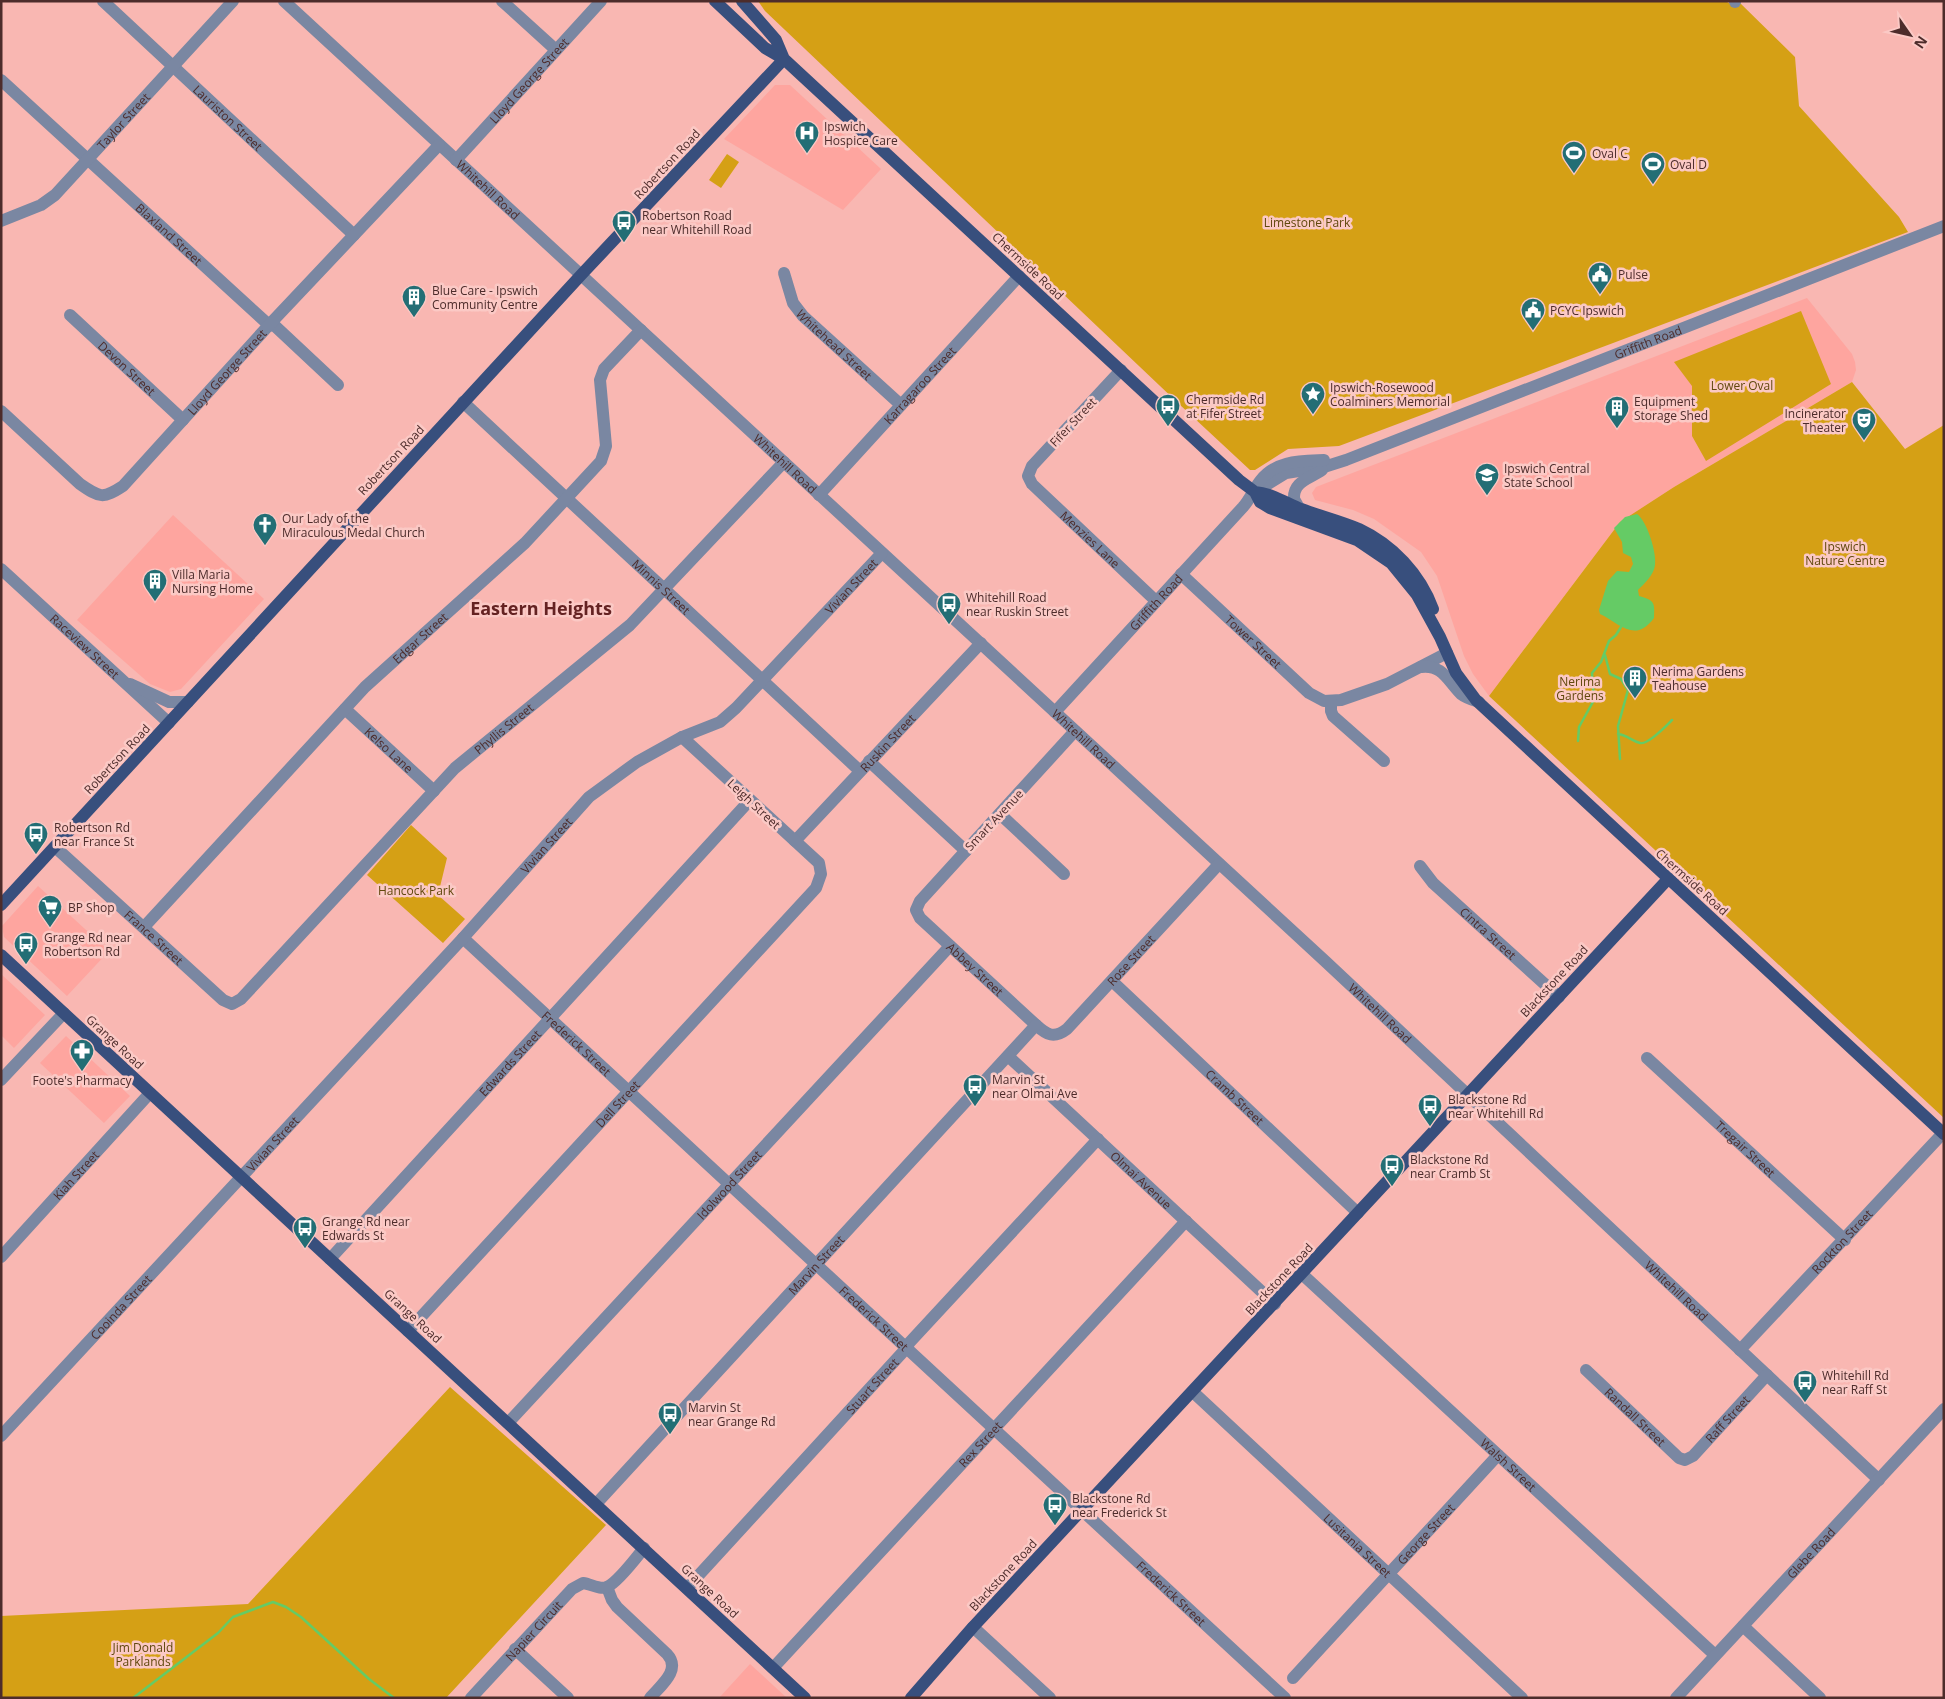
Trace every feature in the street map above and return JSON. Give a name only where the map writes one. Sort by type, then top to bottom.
[{"type":"main road","name":"Chermside Road","points":[[715,1],[765,48],[784,59],[1232,473],[1255,492],[1260,502],[1270,508],[1357,540],[1385,558],[1397,569],[1412,588],[1440,637],[1460,680],[1479,702],[1943,1134]]},
{"type":"main road","name":"Chermside Road","points":[[742,1],[776,40],[784,59]]},
{"type":"main road","name":"Robertson Road","points":[[1,905],[463,402],[784,59]]},
{"type":"main road","name":"Chermside Road","points":[[1255,492],[1267,494],[1299,508],[1359,529],[1393,551],[1410,569],[1425,591],[1437,620],[1440,637]]},
{"type":"main road","name":"Blackstone Road","points":[[912,1698],[973,1627],[1194,1392],[1668,879]]},
{"type":"main road","name":"Grange Road","points":[[1,955],[806,1698]]},
{"type":"street","name":"Lauriston Street","points":[[103,1],[354,235]]},
{"type":"street","name":"Taylor Street","points":[[1,222],[41,205],[55,195],[232,1]]},
{"type":"street","name":"Whitehill Road","points":[[284,1],[1219,864],[1879,1480]]},
{"type":"street","points":[[502,1],[556,50]]},
{"type":"street","name":"Lloyd George Street","points":[[456,160],[601,1]]},
{"type":"street","name":"Blaxland Street","points":[[1,80],[269,325],[275,326],[338,385]]},
{"type":"street","name":"Lloyd George Street","points":[[1,411],[80,484],[95,494],[108,495],[123,486],[269,325],[439,145]]},
{"type":"street","name":"Griffith Road","points":[[1255,492],[1286,473],[1328,466],[1944,226]]},
{"type":"street","name":"Whitehead Street","points":[[784,273],[793,303],[803,316],[901,405]]},
{"type":"street","name":"Karragaroo Street","points":[[819,494],[1019,276]]},
{"type":"street","name":"Devon Street","points":[[70,315],[183,420]]},
{"type":"street","name":"Edgar Street","points":[[144,927],[365,687],[525,543],[600,461],[606,446],[600,380],[604,369],[641,330]]},
{"type":"street","name":"Fifer Street","points":[[1028,476],[1032,466],[1121,370]]},
{"type":"street","name":"Minnis Street","points":[[463,402],[762,680],[966,851]]},
{"type":"street","name":"Griffith Road","points":[[1055,712],[1243,507],[1255,492],[1264,476],[1285,463],[1299,460],[1354,456]]},
{"type":"street","name":"Phyllis Street","points":[[232,1004],[241,1000],[455,768],[630,625],[784,462]]},
{"type":"street","points":[[1299,508],[1294,499],[1297,486],[1328,466]]},
{"type":"street","name":"Menzies Lane","points":[[1028,476],[1032,484],[1156,601]]},
{"type":"street","name":"Vivian Street","points":[[241,1177],[463,938],[589,797],[637,762],[682,737],[720,722],[736,708],[882,553]]},
{"type":"street","name":"Raceview Street","points":[[1,569],[169,723]]},
{"type":"street","name":"Tower Street","points":[[1181,574],[1310,694],[1320,699],[1331,701]]},
{"type":"street","name":"Ruskin Street","points":[[795,841],[980,643]]},
{"type":"street","points":[[1384,761],[1333,716],[1331,701],[1374,690],[1447,653]]},
{"type":"street","points":[[1421,667],[1432,667],[1440,670],[1462,695],[1479,702]]},
{"type":"street","points":[[123,681],[169,702],[188,702]]},
{"type":"street","name":"Kelso Lane","points":[[345,708],[434,791]]},
{"type":"street","name":"Smart Avenue","points":[[916,910],[920,901],[1075,731]]},
{"type":"street","name":"Leigh Street","points":[[682,737],[818,863],[821,874]]},
{"type":"street","name":"Edwards Street","points":[[330,1259],[750,800]]},
{"type":"street","points":[[1000,814],[1064,874]]},
{"type":"street","name":"France Street","points":[[55,847],[223,1000],[232,1004]]},
{"type":"street","name":"Rose Street","points":[[1036,1026],[1051,1036],[1062,1033],[1219,864]]},
{"type":"street","name":"Cintra Street","points":[[1420,866],[1433,883],[1558,997]]},
{"type":"street","name":"Dell Street","points":[[408,1330],[816,888],[821,874]]},
{"type":"street","name":"Abbey Street","points":[[916,910],[920,918],[1036,1026]]},
{"type":"street","name":"Frederick Street","points":[[463,938],[995,1428],[1280,1696]]},
{"type":"street","name":"Idolwood Street","points":[[508,1423],[728,1183],[950,946]]},
{"type":"street","name":"Cramb Street","points":[[1112,981],[1358,1213]]},
{"type":"street","points":[[1,1080],[64,1013]]},
{"type":"street","name":"Marvin Street","points":[[596,1504],[1036,1026]]},
{"type":"street","name":"Olmai Avenue","points":[[1008,1056],[1274,1304]]},
{"type":"street","name":"Tregair Street","points":[[1647,1058],[1845,1240]]},
{"type":"street","name":"Kiah Street","points":[[1,1257],[150,1093]]},
{"type":"street","name":"Rockton Street","points":[[1740,1350],[1943,1134]]},
{"type":"street","name":"Stuart Street","points":[[687,1588],[1098,1139]]},
{"type":"street","name":"Cooinda Street","points":[[1,1436],[241,1177]]},
{"type":"street","name":"Rex Street","points":[[773,1668],[1186,1221]]},
{"type":"street","name":"Walsh Street","points":[[1302,1274],[1715,1655]]},
{"type":"street","name":"Randall Street","points":[[1586,1370],[1679,1458],[1685,1460]]},
{"type":"street","name":"Raff Street","points":[[1685,1460],[1692,1456],[1767,1375]]},
{"type":"street","name":"Lusitania Street","points":[[1194,1392],[1522,1698]]},
{"type":"street","name":"Glebe Road","points":[[1676,1698],[1944,1409]]},
{"type":"street","name":"George Street","points":[[1293,1678],[1498,1455]]},
{"type":"street","points":[[644,1548],[616,1580],[607,1587],[617,1607],[668,1654],[672,1660],[670,1675],[650,1698]]},
{"type":"street","name":"Napier Circuit","points":[[471,1698],[514,1649],[572,1589],[583,1584],[600,1588],[607,1587]]},
{"type":"street","points":[[1743,1626],[1820,1698]]},
{"type":"street","points":[[973,1627],[1050,1698]]},
{"type":"street","points":[[514,1649],[568,1698]]},
{"type":"shaded area","name":"Ipswich Hospice Care","points":[[775,85],[790,85],[881,169],[843,210],[724,139]]},
{"type":"shaded area","name":"Ipswich Central State School","points":[[1807,298],[1852,354],[1856,370],[1852,382],[1674,487],[1620,522],[1489,696],[1473,674],[1464,656],[1437,576],[1421,552],[1374,519],[1353,510],[1315,500],[1312,493],[1316,487]]},
{"type":"shaded area","points":[[1637,514],[1648,530],[1655,560],[1653,572],[1638,590],[1639,596],[1651,600],[1654,605],[1654,618],[1647,626],[1634,631],[1620,626],[1600,614],[1599,610],[1608,581],[1617,571],[1629,572],[1633,564],[1631,557],[1623,553],[1622,542],[1614,528],[1625,517]]},
{"type":"shaded area","points":[[173,515],[264,599],[181,689],[170,692],[150,684],[77,620]]},
{"type":"shaded area","points":[[38,886],[109,951],[67,996],[4,937],[2,926]]},
{"type":"shaded area","points":[[1,974],[45,1015],[14,1048],[1,1035]]},
{"type":"shaded area","points":[[66,1036],[130,1096],[104,1123],[40,1063]]},
{"type":"shaded area","points":[[750,1664],[787,1698],[719,1698]]},
{"type":"green space","name":"Limestone Park","points":[[758,1],[1725,1],[1735,6],[1739,2],[1795,57],[1799,106],[1899,217],[1908,232],[1339,446],[1288,449],[1255,470],[1250,470],[765,11]]},
{"type":"green space","points":[[727,154],[739,162],[721,188],[709,180]]},
{"type":"green space","name":"Lower Oval","points":[[1801,311],[1831,384],[1706,461],[1692,436],[1692,386],[1674,362]]},
{"type":"green space","points":[[1852,382],[1905,449],[1944,425],[1944,1118],[1489,696],[1620,522],[1674,487]]},
{"type":"green space","name":"Hancock Park","points":[[411,825],[447,858],[438,895],[465,919],[443,943],[367,875]]},
{"type":"green space","name":"Jim Donald Parklands","points":[[450,1387],[606,1525],[446,1698],[1,1698],[1,1616],[248,1604]]},
{"type":"waterway","points":[[1578,741],[1579,727],[1594,700],[1592,673],[1601,662],[1609,641],[1621,627]]},
{"type":"waterway","points":[[1605,655],[1610,674],[1621,679],[1628,690],[1618,726],[1620,759]]},
{"type":"waterway","points":[[1618,734],[1643,743],[1657,734],[1672,720]]},
{"type":"waterway","points":[[133,1698],[218,1633],[233,1617],[273,1602],[286,1607],[301,1617],[369,1679],[394,1698]]},
{"type":"place","name":"Ipswich Hospice Care","points":[[807,154]]},
{"type":"place","name":"Oval C","points":[[1574,174]]},
{"type":"place","name":"Oval D","points":[[1653,185]]},
{"type":"place","name":"Robertson Road near Whitehill Road","points":[[624,243]]},
{"type":"place","name":"Pulse","points":[[1600,295]]},
{"type":"place","name":"Blue Care - Ipswich Community Centre","points":[[414,318]]},
{"type":"place","name":"PCYC Ipswich","points":[[1533,331]]},
{"type":"place","name":"Ipswich-Rosewood Coalminers Memorial","points":[[1313,415]]},
{"type":"place","name":"Chermside Rd at Fifer Street","points":[[1168,427]]},
{"type":"place","name":"Equipment Storage Shed","points":[[1617,429]]},
{"type":"place","name":"Incinerator Theater","points":[[1864,441]]},
{"type":"place","name":"Ipswich Central State School","points":[[1487,496]]},
{"type":"place","name":"Our Lady of the Miraculous Medal Church","points":[[265,546]]},
{"type":"place","name":"Villa Maria Nursing Home","points":[[155,602]]},
{"type":"place","name":"Whitehill Road near Ruskin Street","points":[[949,625]]},
{"type":"place","name":"Nerima Gardens Teahouse","points":[[1635,699]]},
{"type":"place","name":"Robertson Rd near France St","points":[[36,855]]},
{"type":"place","name":"BP Shop","points":[[50,928]]},
{"type":"place","name":"Grange Rd near Robertson Rd","points":[[26,965]]},
{"type":"place","name":"Foote's Pharmacy","points":[[82,1072]]},
{"type":"place","name":"Marvin St near Olmai Ave","points":[[975,1107]]},
{"type":"place","name":"Blackstone Rd near Whitehill Rd","points":[[1430,1127]]},
{"type":"place","name":"Blackstone Rd near Cramb St","points":[[1392,1187]]},
{"type":"place","name":"Grange Rd near Edwards St","points":[[305,1249]]},
{"type":"place","name":"Whitehill Rd near Raff St","points":[[1805,1403]]},
{"type":"place","name":"Marvin St near Grange Rd","points":[[670,1435]]},
{"type":"place","name":"Blackstone Rd near Frederick St","points":[[1055,1526]]},
{"type":"district","name":"Eastern Heights","points":[[541,608]]},
{"type":"park label","name":"Ipswich Nature Centre","points":[[1845,553]]},
{"type":"park label","name":"Nerima Gardens","points":[[1580,688]]}]
